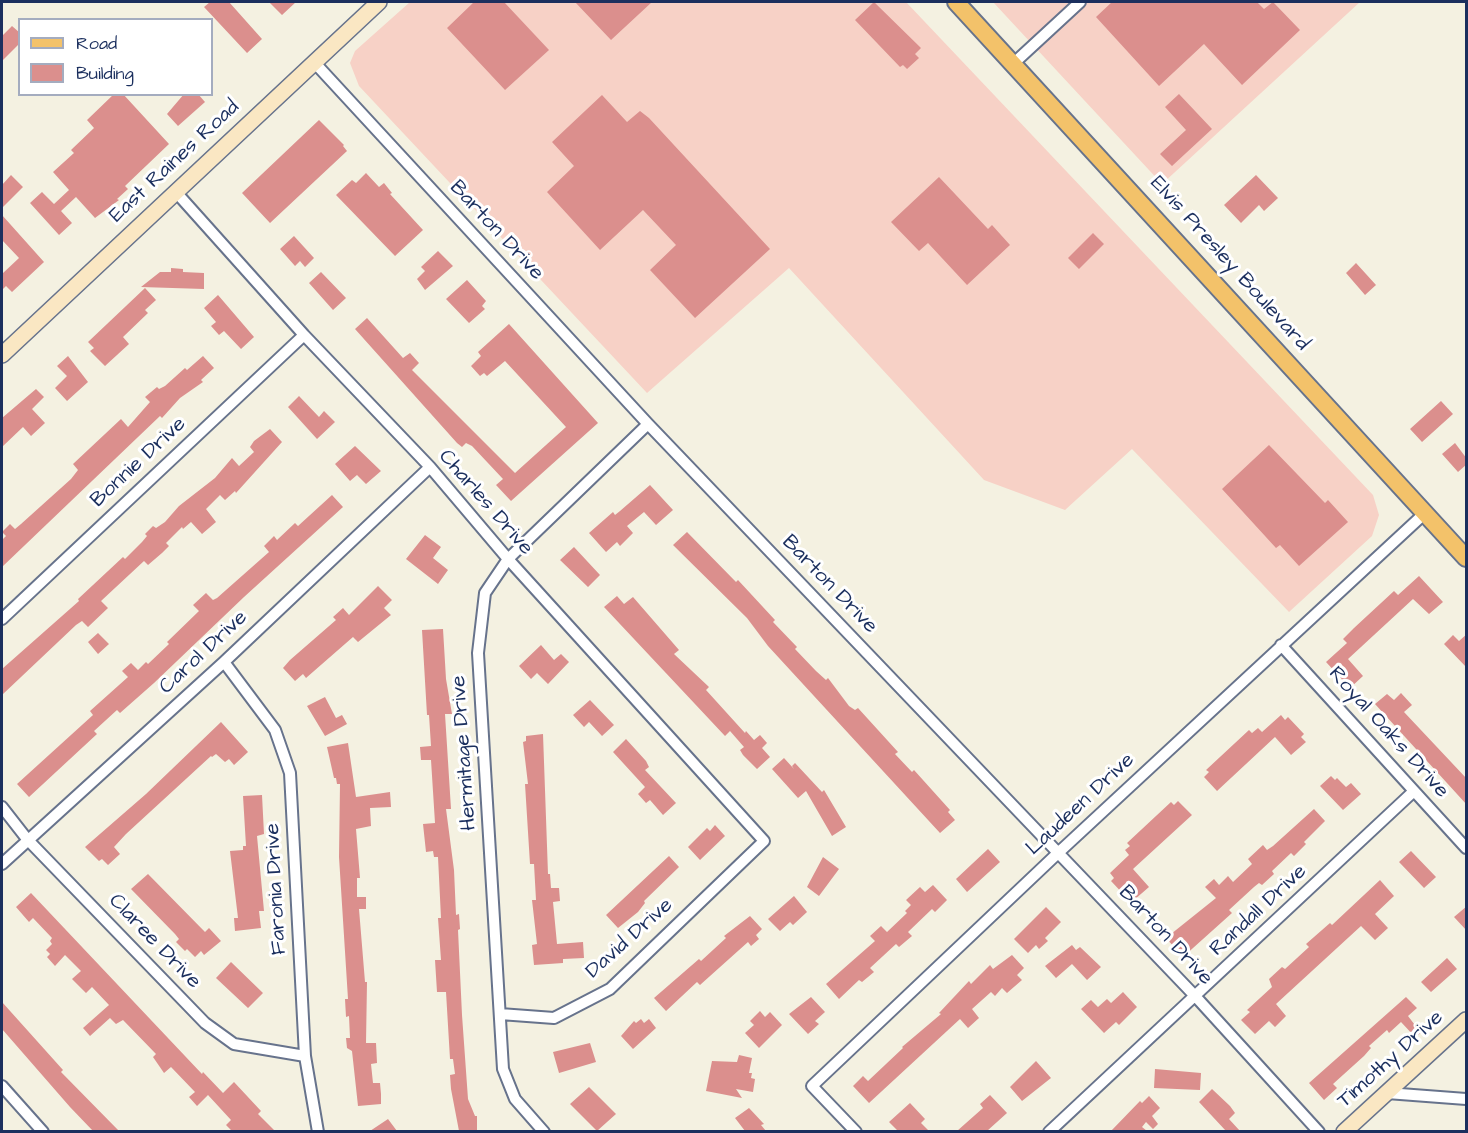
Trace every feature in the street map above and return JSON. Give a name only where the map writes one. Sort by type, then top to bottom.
[{"type":"main road","name":"East Raines Road","points":[[2,355],[379,2]]},
{"type":"main road","name":"Elvis Presley Boulevard","points":[[956,2],[1467,558]]},
{"type":"main road","name":"Timothy Drive","points":[[1344,1131],[1467,1020]]},
{"type":"street","points":[[1014,63],[1080,2]]},
{"type":"street","name":"Barton Drive","points":[[314,62],[648,424],[1196,997],[1319,1131]]},
{"type":"street","name":"Charles Drive","points":[[175,191],[304,335],[430,467],[508,559],[764,841]]},
{"type":"street","name":"Bonnie Drive","points":[[2,619],[304,335]]},
{"type":"street","name":"Hermitage Drive","points":[[544,1131],[515,1099],[503,1069],[478,653],[485,593],[508,559],[648,424]]},
{"type":"street","name":"Carol Drive","points":[[2,864],[224,662],[430,467]]},
{"type":"street","name":"Laudeen Drive","points":[[856,1131],[812,1086],[1058,853],[1425,513]]},
{"type":"street","name":"Royal Oaks Drive","points":[[1281,645],[1467,848]]},
{"type":"street","name":"Faronia Drive","points":[[224,662],[275,730],[290,773],[306,1056],[318,1131]]},
{"type":"street","name":"Randall Drive","points":[[1049,1131],[1196,997],[1414,791]]},
{"type":"street","name":"Claree Drive","points":[[2,807],[27,839],[205,1023],[234,1044],[306,1056]]},
{"type":"street","name":"David Drive","points":[[500,1014],[554,1018],[610,989],[764,841]]},
{"type":"street","points":[[2,1086],[43,1131]]},
{"type":"street","points":[[1387,1093],[1467,1099]]},
{"type":"shaded area","points":[[410,2],[906,2],[1373,495],[1379,515],[1372,536],[1289,612],[1132,449],[1065,510],[984,480],[789,268],[647,393],[359,86],[350,63],[355,51]]},
{"type":"shaded area","points":[[993,2],[1360,2],[1162,184]]},
{"type":"building","points":[[210,2],[229,2],[262,39],[247,53],[204,7]]},
{"type":"building","points":[[269,2],[296,2],[282,15]]},
{"type":"building","points":[[474,2],[504,2],[549,50],[505,90],[447,28]]},
{"type":"building","points":[[575,2],[652,2],[611,40]]},
{"type":"building","points":[[874,2],[921,48],[915,54],[919,58],[907,69],[903,65],[900,67],[855,20]]},
{"type":"building","points":[[1112,2],[1257,2],[1264,9],[1273,2],[1300,30],[1242,85],[1204,44],[1159,86],[1096,17]]},
{"type":"building","points":[[12,26],[18,31],[18,45],[2,61],[2,36]]},
{"type":"building","points":[[1179,94],[1212,129],[1172,166],[1160,154],[1186,130],[1165,107]]},
{"type":"building","points":[[602,95],[627,122],[640,111],[649,118],[770,249],[695,318],[650,270],[676,245],[643,210],[600,250],[547,192],[574,166],[552,142]]},
{"type":"building","points":[[112,96],[125,96],[169,144],[125,186],[128,189],[117,199],[119,200],[95,218],[76,197],[61,211],[72,223],[59,235],[30,203],[42,192],[54,204],[69,190],[53,172],[74,153],[71,150],[94,128],[87,120]]},
{"type":"building","points":[[182,96],[200,96],[205,102],[178,126],[167,114]]},
{"type":"building","points":[[319,120],[347,151],[270,223],[242,193]]},
{"type":"building","points":[[366,173],[379,187],[384,183],[392,193],[390,194],[423,230],[395,256],[336,195],[352,180],[356,183]]},
{"type":"building","points":[[11,175],[23,187],[2,208],[2,185]]},
{"type":"building","points":[[1256,175],[1278,198],[1264,211],[1259,205],[1241,223],[1224,205]]},
{"type":"building","points":[[939,177],[988,229],[992,225],[1010,245],[967,285],[928,243],[919,251],[891,222]]},
{"type":"building","points":[[2,215],[44,262],[12,292],[6,286],[2,290],[2,274],[19,258],[2,240]]},
{"type":"building","points":[[1093,233],[1104,244],[1079,269],[1068,258]]},
{"type":"building","points":[[294,236],[314,258],[305,267],[300,261],[295,266],[280,249]]},
{"type":"building","points":[[438,251],[453,266],[425,290],[417,279],[425,271],[421,267]]},
{"type":"building","points":[[1356,263],[1376,285],[1365,295],[1346,273]]},
{"type":"building","points":[[171,268],[183,269],[183,272],[204,273],[204,289],[141,287],[160,272],[171,272]]},
{"type":"building","points":[[321,272],[346,298],[333,310],[309,283]]},
{"type":"building","points":[[467,280],[486,301],[482,306],[485,309],[469,323],[446,299]]},
{"type":"building","points":[[145,288],[156,300],[145,310],[148,313],[123,337],[129,344],[105,366],[90,351],[94,348],[88,342]]},
{"type":"building","points":[[218,295],[254,337],[241,349],[224,331],[219,335],[211,326],[216,322],[204,308]]},
{"type":"building","points":[[367,318],[403,358],[410,353],[419,363],[412,370],[515,473],[566,427],[505,361],[487,376],[484,373],[480,376],[471,366],[481,356],[478,352],[509,324],[598,423],[511,501],[496,485],[503,479],[472,446],[466,443],[462,447],[457,443],[355,329]]},
{"type":"building","points":[[68,356],[88,382],[67,401],[55,388],[67,376],[57,366]]},
{"type":"building","points":[[203,356],[214,368],[201,380],[203,382],[180,398],[162,418],[160,416],[2,567],[2,540],[6,536],[2,532],[10,524],[15,529],[71,479],[78,470],[73,464],[121,419],[128,427],[150,402],[145,397],[157,387],[159,389],[165,386]]},
{"type":"building","points":[[36,389],[44,397],[32,409],[45,423],[31,436],[23,427],[2,447],[2,418]]},
{"type":"building","points":[[299,396],[319,417],[324,411],[335,422],[317,439],[288,407]]},
{"type":"building","points":[[1441,401],[1453,414],[1422,442],[1410,429]]},
{"type":"building","points":[[270,429],[282,442],[236,493],[235,491],[225,500],[220,495],[206,509],[216,522],[202,534],[191,522],[183,529],[182,527],[166,543],[169,546],[162,553],[148,565],[144,561],[101,601],[108,608],[88,627],[82,621],[76,625],[2,695],[2,669],[79,601],[78,599],[123,557],[125,559],[142,542],[147,536],[145,534],[153,526],[156,528],[165,522],[179,506],[215,478],[232,458],[239,466],[254,452],[250,447],[254,441]]},
{"type":"building","points":[[1455,443],[1467,459],[1467,464],[1458,472],[1442,454]]},
{"type":"building","points":[[1269,445],[1325,503],[1328,500],[1348,522],[1299,566],[1280,545],[1276,548],[1222,489]]},
{"type":"building","points":[[355,446],[381,471],[366,484],[357,475],[350,481],[335,464]]},
{"type":"building","points":[[650,485],[673,510],[656,525],[644,512],[627,526],[633,533],[620,546],[617,542],[606,552],[589,533],[613,512],[615,515]]},
{"type":"building","points":[[332,495],[343,507],[154,683],[120,713],[117,710],[94,731],[97,734],[29,797],[17,784],[93,715],[90,711],[128,677],[122,671],[131,663],[138,670],[146,662],[148,664],[199,611],[193,605],[206,593],[213,600],[217,598],[269,552],[264,546],[274,536],[277,540],[295,523],[298,526]]},
{"type":"building","points":[[687,532],[736,582],[738,580],[775,620],[773,622],[797,647],[795,649],[826,680],[828,678],[849,706],[855,710],[858,708],[898,752],[895,754],[912,772],[914,770],[950,810],[948,812],[955,820],[940,833],[768,646],[747,618],[673,545]]},
{"type":"building","points":[[425,535],[441,547],[433,558],[448,570],[438,584],[406,559]]},
{"type":"building","points":[[574,547],[600,575],[588,587],[560,560]]},
{"type":"building","points":[[1419,576],[1443,602],[1429,614],[1413,599],[1348,659],[1363,676],[1350,688],[1326,662],[1347,643],[1343,639],[1394,591],[1398,595]]},
{"type":"building","points":[[378,586],[392,600],[384,608],[391,615],[358,642],[353,637],[306,678],[303,674],[295,681],[283,668],[336,620],[333,617],[343,608],[349,615]]},
{"type":"building","points":[[617,596],[624,604],[633,597],[679,650],[674,654],[709,687],[706,690],[745,733],[746,731],[754,740],[760,735],[767,743],[762,748],[770,757],[757,769],[743,755],[740,750],[744,747],[730,731],[725,736],[604,607]]},
{"type":"building","points":[[443,629],[446,679],[452,714],[445,714],[451,809],[446,809],[454,870],[456,915],[459,914],[462,1015],[468,1099],[477,1116],[477,1131],[459,1131],[451,1089],[450,1075],[455,1074],[453,1059],[450,1059],[446,992],[437,992],[435,960],[441,960],[438,857],[434,857],[433,851],[426,852],[423,824],[435,823],[431,760],[421,760],[420,747],[431,746],[422,630]]},
{"type":"building","points":[[98,633],[109,644],[98,654],[88,642]]},
{"type":"building","points":[[1467,634],[1467,668],[1444,644],[1453,635],[1459,641]]},
{"type":"building","points":[[541,645],[554,660],[561,654],[569,662],[548,684],[537,673],[531,679],[519,666]]},
{"type":"building","points":[[1401,693],[1412,705],[1404,712],[1467,779],[1467,805],[1375,704],[1387,694],[1394,700]]},
{"type":"building","points":[[325,697],[336,718],[342,715],[347,724],[325,736],[307,706]]},
{"type":"building","points":[[590,700],[614,725],[602,736],[589,722],[584,727],[573,715]]},
{"type":"building","points":[[1281,715],[1285,720],[1288,717],[1304,734],[1301,737],[1306,742],[1291,755],[1275,737],[1217,791],[1204,777],[1209,772],[1206,770],[1249,730],[1252,733],[1258,728],[1262,732]]},
{"type":"building","points":[[221,722],[248,752],[234,765],[229,759],[225,762],[216,754],[211,756],[126,834],[114,847],[120,854],[108,865],[102,859],[99,861],[85,847],[146,794]]},
{"type":"building","points":[[543,734],[548,874],[550,874],[551,888],[559,888],[560,901],[553,902],[557,944],[583,942],[584,958],[563,959],[563,963],[534,965],[532,945],[537,944],[532,900],[536,900],[534,864],[530,864],[525,784],[528,784],[523,742],[526,741],[526,736]]},
{"type":"building","points":[[626,739],[646,761],[649,767],[645,770],[676,803],[663,815],[650,800],[646,803],[638,794],[645,787],[613,752]]},
{"type":"building","points":[[348,743],[356,797],[390,792],[391,807],[370,808],[371,826],[356,829],[360,878],[357,878],[357,897],[366,897],[366,909],[359,909],[365,982],[367,982],[366,1043],[376,1043],[377,1063],[371,1064],[373,1083],[380,1083],[381,1094],[381,1104],[358,1106],[352,1051],[347,1048],[346,1038],[350,1038],[349,1016],[346,1017],[345,999],[348,999],[339,857],[340,784],[337,784],[334,778],[327,747]]},
{"type":"building","points":[[784,758],[794,769],[792,766],[795,763],[822,792],[824,790],[846,827],[832,836],[806,791],[798,798],[772,769]]},
{"type":"building","points":[[1331,776],[1335,780],[1337,778],[1346,787],[1351,783],[1361,794],[1343,810],[1320,786]]},
{"type":"building","points":[[262,795],[264,834],[257,836],[264,911],[259,911],[261,928],[235,931],[234,918],[238,918],[230,851],[243,850],[243,846],[246,846],[243,796]]},
{"type":"building","points":[[1178,801],[1192,815],[1133,869],[1149,887],[1134,900],[1129,895],[1127,898],[1111,881],[1114,878],[1110,873],[1129,855],[1125,850],[1130,846],[1127,843],[1171,802],[1174,805]]},
{"type":"building","points":[[1314,809],[1325,821],[1304,842],[1306,844],[1294,856],[1291,853],[1272,871],[1274,874],[1262,885],[1259,883],[1254,887],[1229,910],[1232,913],[1183,957],[1166,938],[1216,898],[1205,887],[1214,879],[1219,885],[1228,876],[1233,882],[1252,864],[1248,859],[1263,845],[1267,850],[1273,846]]},
{"type":"building","points":[[715,825],[725,836],[700,860],[688,847],[707,828],[710,831]]},
{"type":"building","points":[[988,849],[1000,862],[967,892],[956,879]]},
{"type":"building","points":[[1411,851],[1436,877],[1424,888],[1399,862]]},
{"type":"building","points":[[669,856],[679,867],[644,901],[645,903],[638,912],[618,928],[606,915]]},
{"type":"building","points":[[823,857],[839,869],[819,896],[807,887]]},
{"type":"building","points":[[148,874],[205,932],[209,928],[221,941],[204,955],[201,951],[195,957],[187,949],[185,951],[176,942],[179,939],[175,934],[131,889]]},
{"type":"building","points":[[1380,880],[1394,896],[1375,914],[1388,928],[1375,940],[1361,926],[1276,1004],[1286,1016],[1275,1027],[1269,1021],[1255,1034],[1241,1020],[1250,1012],[1247,1010],[1272,987],[1269,979],[1282,967],[1285,969],[1309,947],[1306,944],[1330,923],[1332,925]]},
{"type":"building","points":[[933,885],[947,900],[935,912],[932,909],[908,932],[912,936],[899,947],[896,944],[870,968],[874,972],[862,982],[859,980],[839,999],[826,984],[875,941],[870,936],[881,926],[887,932],[907,913],[905,911],[911,905],[906,900],[920,887],[925,892]]},
{"type":"building","points":[[31,893],[202,1074],[203,1072],[223,1093],[234,1082],[261,1111],[258,1114],[275,1131],[232,1131],[226,1125],[231,1120],[208,1095],[197,1106],[189,1097],[195,1092],[171,1067],[164,1073],[153,1057],[156,1054],[123,1020],[116,1024],[110,1018],[90,1036],[83,1028],[109,1005],[92,987],[86,993],[72,979],[81,971],[65,955],[55,966],[47,957],[50,954],[46,950],[52,944],[50,941],[52,938],[33,918],[29,922],[16,907]]},
{"type":"building","points":[[794,896],[807,912],[793,925],[790,922],[780,931],[768,919]]},
{"type":"building","points":[[1467,906],[1467,931],[1454,917]]},
{"type":"building","points":[[1046,907],[1061,922],[1045,938],[1048,941],[1039,949],[1036,945],[1028,953],[1014,939]]},
{"type":"building","points":[[750,916],[762,929],[756,935],[759,939],[751,946],[748,942],[700,985],[697,982],[666,1011],[654,998],[699,959],[701,961],[726,938],[724,936]]},
{"type":"building","points":[[1072,945],[1076,950],[1080,947],[1101,967],[1087,980],[1072,964],[1056,978],[1045,966]]},
{"type":"building","points":[[1012,955],[1024,968],[1017,975],[1022,980],[1007,993],[1002,988],[995,996],[991,992],[972,1009],[979,1018],[968,1028],[960,1019],[869,1103],[853,1086],[863,1076],[868,1081],[902,1047],[941,1014],[939,1013],[969,981],[971,984],[990,965],[993,969]]},
{"type":"building","points":[[1447,958],[1457,969],[1431,992],[1421,982]]},
{"type":"building","points":[[231,962],[263,993],[248,1008],[216,978]]},
{"type":"building","points":[[1123,992],[1137,1007],[1119,1025],[1116,1022],[1104,1033],[1081,1009],[1091,1000],[1098,1007],[1107,999],[1111,1003]]},
{"type":"building","points":[[811,997],[825,1012],[815,1021],[819,1024],[808,1034],[789,1014]]},
{"type":"building","points":[[1406,997],[1417,1008],[1408,1016],[1421,1033],[1415,1037],[1401,1022],[1389,1033],[1387,1030],[1369,1046],[1371,1048],[1364,1056],[1333,1084],[1337,1088],[1324,1100],[1309,1083]]},
{"type":"building","points":[[2,1002],[63,1070],[61,1072],[119,1131],[93,1131],[70,1107],[2,1029]]},
{"type":"building","points":[[760,1011],[765,1017],[770,1012],[782,1025],[759,1048],[745,1033],[754,1025],[750,1021]]},
{"type":"building","points":[[641,1019],[644,1023],[649,1019],[656,1028],[633,1049],[621,1036],[634,1021],[636,1023]]},
{"type":"building","points":[[590,1043],[596,1062],[559,1073],[553,1052]]},
{"type":"building","points":[[739,1055],[752,1058],[749,1073],[752,1073],[751,1078],[755,1079],[753,1092],[736,1089],[742,1098],[706,1091],[712,1061],[737,1062]]},
{"type":"building","points":[[1036,1061],[1051,1078],[1022,1101],[1010,1087]]},
{"type":"building","points":[[1155,1069],[1201,1073],[1200,1090],[1154,1088]]},
{"type":"building","points":[[589,1087],[616,1114],[597,1131],[570,1104]]},
{"type":"building","points":[[1212,1089],[1235,1113],[1229,1119],[1240,1131],[1226,1131],[1199,1102]]},
{"type":"building","points":[[990,1095],[1007,1113],[987,1131],[957,1131],[983,1108],[980,1104]]},
{"type":"building","points":[[1149,1096],[1160,1108],[1152,1116],[1158,1124],[1153,1129],[1146,1122],[1142,1127],[1147,1131],[1111,1131],[1140,1101],[1142,1103]]},
{"type":"building","points":[[910,1103],[925,1119],[921,1123],[929,1131],[898,1131],[889,1122]]},
{"type":"building","points":[[749,1108],[764,1124],[761,1125],[766,1131],[745,1131],[735,1118]]},
{"type":"building","points":[[388,1119],[397,1131],[370,1131]]}]
